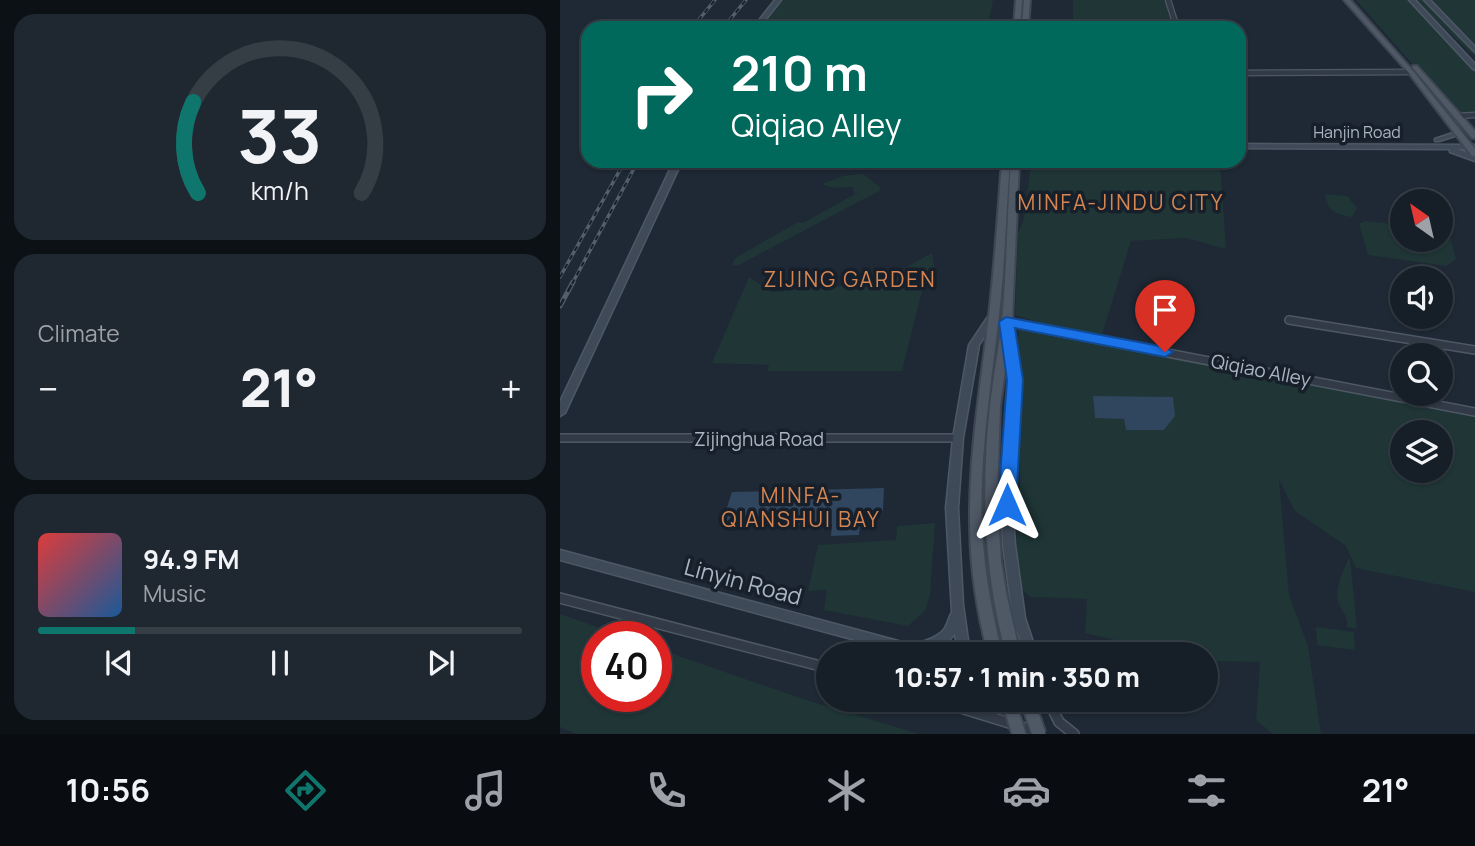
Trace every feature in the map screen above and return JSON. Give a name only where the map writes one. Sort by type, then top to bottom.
[{"type":"main road","points":[[1018,21],[1019,0]]},
{"type":"main road","points":[[1026,21],[1027,0]]},
{"type":"main road","points":[[1347,0],[1473,146]]},
{"type":"main road","points":[[1356,0],[1458,116],[1473,146]]},
{"type":"main road","points":[[992,642],[982,609],[973,494],[981,405],[994,314],[1005,168]]},
{"type":"main road","points":[[1010,642],[999,605],[991,556],[989,492],[995,405],[1006,322],[1015,168]]},
{"type":"main road","points":[[1012,712],[1019,734]]},
{"type":"main road","points":[[1031,712],[1039,734]]},
{"type":"street","points":[[762,21],[778,0]]},
{"type":"street","points":[[1168,0],[1175,21]]},
{"type":"street","points":[[1412,0],[1475,68]]},
{"type":"street","points":[[1418,0],[1475,62]]},
{"type":"street","points":[[1427,0],[1475,50]]},
{"type":"street","points":[[1246,73],[1411,72]]},
{"type":"street","points":[[1458,116],[1475,115]]},
{"type":"street","points":[[1438,143],[1456,134],[1455,126]]},
{"type":"street","name":"Hanjin Road","points":[[1246,139],[1473,146]]},
{"type":"street","points":[[1438,143],[1473,146]]},
{"type":"street","name":"Hanjin Road","points":[[1246,146],[1438,143]]},
{"type":"street","points":[[560,413],[675,168]]},
{"type":"street","points":[[962,642],[957,605],[952,508],[958,438],[974,345],[994,314]]},
{"type":"street","points":[[1289,320],[1475,350]]},
{"type":"street","points":[[1006,322],[1015,380],[1006,484],[1009,545],[1019,618],[1027,642]]},
{"type":"street","name":"Qiqiao Alley","points":[[1006,322],[1475,412]]},
{"type":"street","name":"Zijinghua Road","points":[[560,438],[958,438]]},
{"type":"street","name":"Linyin Road","points":[[560,555],[881,642]]},
{"type":"street","points":[[560,598],[816,665]]},
{"type":"street","points":[[936,642],[946,638],[954,628],[957,605]]},
{"type":"street","points":[[974,712],[1045,734]]},
{"type":"street","points":[[1054,712],[1059,722],[1074,734]]},
{"type":"green space","points":[[783,0],[993,0],[989,21],[766,21]]},
{"type":"green space","points":[[1073,0],[1167,0],[1174,21],[1073,21]]},
{"type":"green space","points":[[1356,0],[1412,0],[1475,68],[1475,115],[1458,116]]},
{"type":"green space","points":[[1415,0],[1475,0],[1475,57]]},
{"type":"green space","points":[[1030,168],[1220,168],[1226,249],[1186,238],[1131,241],[1100,341],[1390,396],[1390,406],[1443,406],[1475,412],[1475,592],[1356,568],[1346,546],[1295,511],[1279,480],[1289,595],[1308,646],[1321,734],[1273,734],[1256,720],[1260,662],[1218,661],[1218,642],[1122,642],[1085,633],[1087,599],[1030,597],[1020,587],[1016,540],[1020,486],[1016,361],[1019,325],[1090,338],[1015,315],[1018,233],[1024,219]]},
{"type":"green space","points":[[863,174],[881,188],[879,191],[737,266],[732,265],[735,258],[798,222],[803,223],[855,194],[852,187],[833,188],[822,184],[843,176]]},
{"type":"green space","points":[[1325,194],[1347,196],[1357,208],[1352,217],[1334,211],[1328,205]]},
{"type":"green space","points":[[1365,221],[1390,224],[1390,252],[1453,252],[1453,248],[1456,259],[1447,266],[1368,255],[1359,224]]},
{"type":"green space","points":[[932,253],[936,277],[929,280],[922,291],[902,371],[767,371],[769,365],[712,363],[749,277],[772,292],[878,283]]},
{"type":"green space","points":[[935,523],[930,595],[925,611],[908,626],[824,610],[827,590],[808,591],[818,545],[896,540],[897,526]]},
{"type":"green space","points":[[1349,557],[1357,629],[1347,627],[1347,620],[1337,596],[1340,579]]},
{"type":"green space","points":[[560,614],[581,621],[581,712],[672,712],[672,654],[816,703],[816,712],[846,712],[919,734],[576,734],[560,727]]},
{"type":"green space","points":[[1316,627],[1354,632],[1355,650],[1317,645]]},
{"type":"water","points":[[1093,396],[1173,397],[1175,416],[1164,430],[1126,430],[1124,419],[1095,418]]},
{"type":"water","points":[[884,488],[883,511],[861,510],[859,535],[831,536],[832,524],[721,526],[732,492]]},
{"type":"railway","points":[[698,21],[715,0]]},
{"type":"railway","points":[[729,21],[746,0]]},
{"type":"railway","points":[[560,277],[621,168]]},
{"type":"railway","points":[[572,284],[634,168]]},
{"type":"railway","points":[[560,306],[573,282]]},
{"type":"district","name":"MINFA-JINDU CITY","points":[[1121,203]]},
{"type":"district","name":"ZIJING GARDEN","points":[[850,280]]},
{"type":"district","name":"MINFA- QIANSHUI BAY","points":[[801,508]]},
{"type":"route","points":[[1007,505],[1006,484],[1015,380],[1006,322],[1165,352]]}]
